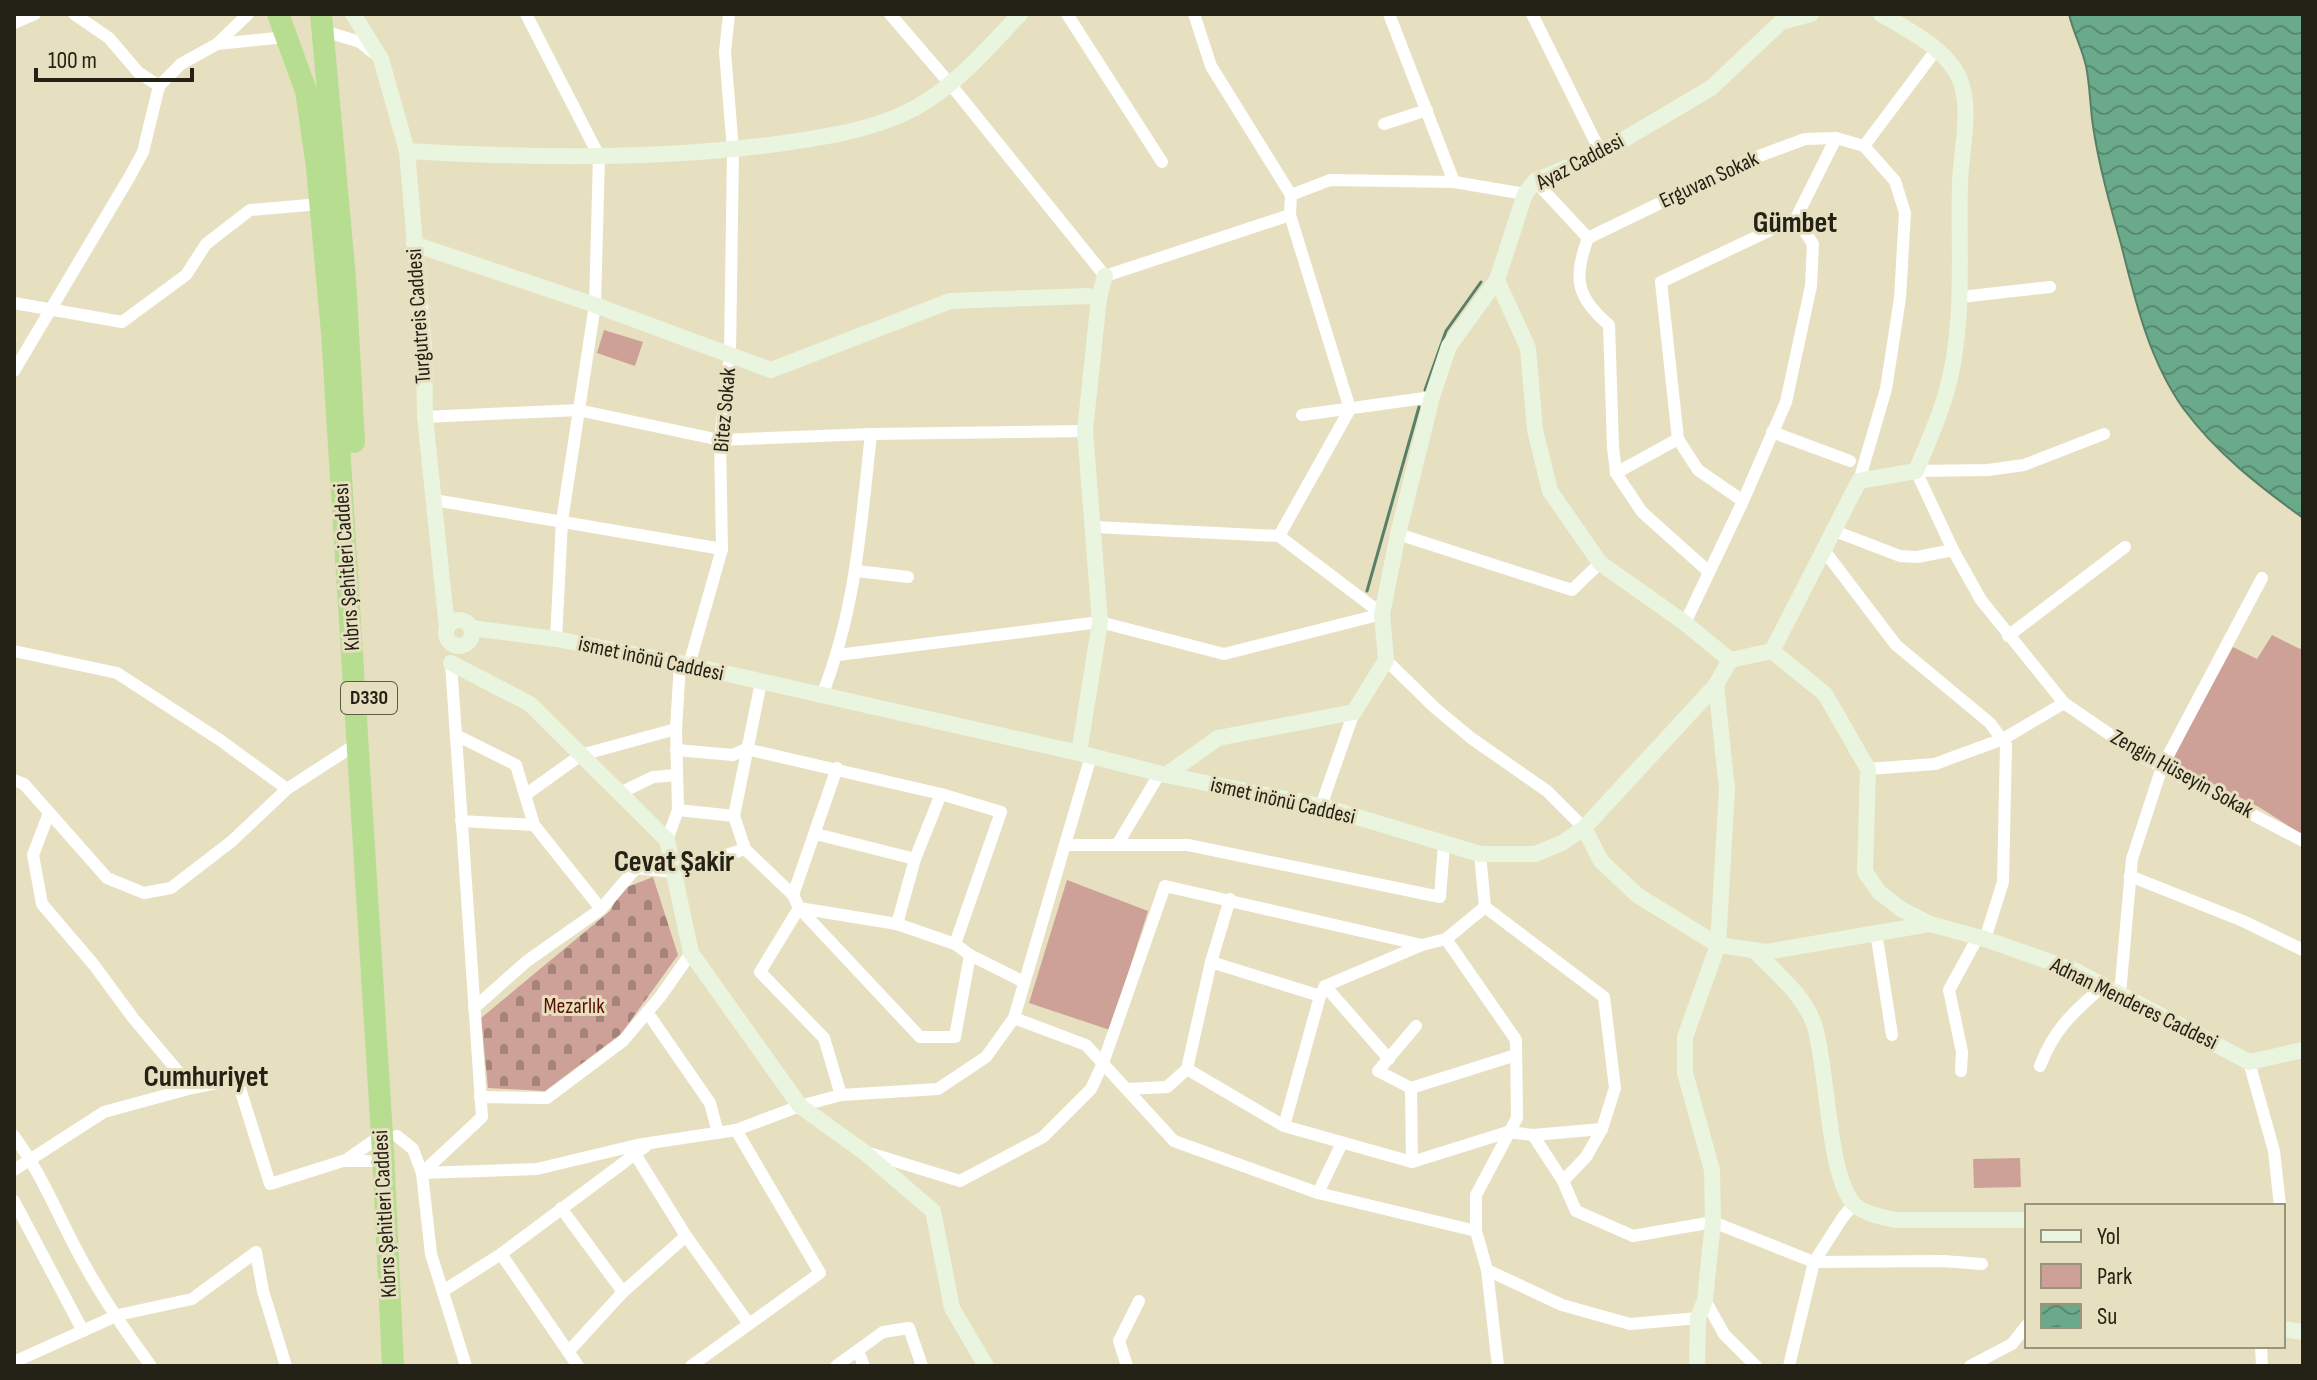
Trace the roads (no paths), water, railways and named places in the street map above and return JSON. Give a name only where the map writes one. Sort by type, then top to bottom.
[{"type":"highway","name":"Kıbrıs Şehitleri Caddesi","points":[[278,14],[306,91],[320,204],[332,333],[358,743],[408,1366]]},
{"type":"highway","name":"Kıbrıs Şehitleri Caddesi","points":[[322,22],[345,278],[389,1136],[383,1161],[393,1366]]},
{"type":"highway","points":[[286,37],[322,22]]},
{"type":"street","points":[[14,23],[35,14]]},
{"type":"street","points":[[74,14],[109,38],[138,72],[159,86]]},
{"type":"street","points":[[14,371],[143,152],[159,86],[181,64],[217,44],[248,14]]},
{"type":"street","name":"Turgutreis Caddesi","points":[[353,14],[381,59],[407,151],[424,350],[425,417],[434,500],[458,630]]},
{"type":"street","points":[[526,14],[599,156],[595,305],[562,521],[556,639]]},
{"type":"street","name":"Bitez Sokak","points":[[678,810],[676,729],[684,664],[722,549],[720,440],[730,354],[733,150],[725,52],[729,14]]},
{"type":"street","points":[[890,14],[1105,276]]},
{"type":"street","points":[[407,151],[599,156],[733,150],[841,135],[902,115],[951,85],[1020,14]]},
{"type":"street","points":[[1067,14],[1162,162]]},
{"type":"street","points":[[1194,14],[1211,66],[1291,195],[1290,215],[1350,409],[1279,536]]},
{"type":"street","points":[[1389,14],[1454,182]]},
{"type":"street","points":[[1532,14],[1601,153]]},
{"type":"street","name":"Ayaz Caddesi","points":[[1386,660],[1382,614],[1432,397],[1449,346],[1497,280],[1530,188],[1601,153],[1711,88],[1778,18],[1811,14]]},
{"type":"street","points":[[1881,14],[1936,50],[1952,65],[1960,80],[1965,102],[1960,184],[1961,297],[1956,341],[1945,397],[1916,471]]},
{"type":"street","points":[[322,22],[360,42],[381,59]]},
{"type":"street","points":[[217,44],[286,37]]},
{"type":"street","points":[[1772,651],[1859,481],[1886,389],[1900,298],[1905,213],[1895,181],[1864,146],[1936,50]]},
{"type":"street","points":[[1384,124],[1427,110]]},
{"type":"street","points":[[1743,501],[1698,470],[1678,439],[1661,282],[1796,218],[1836,138]]},
{"type":"street","name":"Erguvan Sokak","points":[[1588,238],[1751,159],[1805,139],[1836,138],[1864,146]]},
{"type":"street","points":[[1291,195],[1330,180],[1454,182],[1530,188],[1588,238],[1579,261],[1578,287],[1593,312],[1609,325],[1616,473],[1642,512],[1709,572]]},
{"type":"street","points":[[14,303],[122,322],[186,275],[206,244],[250,210],[320,204]]},
{"type":"street","points":[[1105,276],[1290,215]]},
{"type":"street","points":[[1685,623],[1786,402],[1811,286],[1813,244],[1796,218]]},
{"type":"street","points":[[414,244],[595,305],[771,370],[950,301],[1099,298]]},
{"type":"street","points":[[422,1173],[537,1169],[649,1143],[736,1130],[800,1106],[841,1095],[938,1089],[986,1057],[1014,1018],[1065,845],[1085,754],[1100,622],[1085,431],[1099,298],[1105,276]]},
{"type":"street","points":[[1497,280],[1528,348],[1535,430],[1550,491],[1600,563],[1685,623],[1730,660],[1772,651]]},
{"type":"street","points":[[1961,297],[2050,287]]},
{"type":"street","points":[[1302,415],[1432,397]]},
{"type":"street","points":[[425,417],[578,410],[720,440],[1085,431]]},
{"type":"street","points":[[1772,432],[1850,461]]},
{"type":"street","points":[[822,695],[838,655],[857,571],[871,434]]},
{"type":"street","points":[[1859,481],[1916,471],[1988,470],[2024,465],[2104,434]]},
{"type":"street","points":[[1616,473],[1678,439]]},
{"type":"street","name":"Zengin Hüseyin Sokak","points":[[1916,471],[1953,550],[1981,600],[2064,703],[2162,767],[2303,841]]},
{"type":"street","points":[[434,500],[722,549]]},
{"type":"street","points":[[1094,527],[1279,536],[1382,614]]},
{"type":"street","points":[[1832,530],[1900,556],[1917,557],[1953,550]]},
{"type":"street","points":[[1398,534],[1572,590],[1600,563]]},
{"type":"street","points":[[2008,636],[2125,547]]},
{"type":"street","points":[[1823,549],[1896,645],[1990,723],[2006,745],[2003,882],[1982,938],[1949,990],[1962,1052],[1961,1071]]},
{"type":"street","points":[[857,571],[908,577]]},
{"type":"street","points":[[2120,994],[2132,859],[2162,767],[2262,578]]},
{"type":"street","points":[[838,655],[1100,622],[1224,654],[1382,614]]},
{"type":"street","points":[[422,1173],[482,1117],[451,663],[458,630]]},
{"type":"street","name":"ismet inönü Caddesi","points":[[458,630],[492,630],[556,639],[684,664],[1163,774],[1321,806],[1480,854],[1535,854],[1562,843],[1584,828],[1716,685],[1730,660]]},
{"type":"street","points":[[14,651],[117,673],[220,740],[287,789]]},
{"type":"street","points":[[1772,651],[1825,694],[1868,769],[1865,872],[1879,892],[1890,901],[1930,924]]},
{"type":"street","points":[[1321,806],[1354,712],[1386,660],[1434,707],[1471,738],[1547,791],[1584,828]]},
{"type":"street","points":[[451,663],[530,704],[667,840]]},
{"type":"street","points":[[761,682],[734,816],[745,849],[793,895],[799,908],[920,1037],[955,1037],[970,955]]},
{"type":"street","points":[[1697,1366],[1698,1318],[1705,1300],[1713,1222],[1712,1170],[1685,1073],[1683,1053],[1685,1037],[1718,945],[1727,789],[1716,685]]},
{"type":"street","points":[[1868,769],[1935,764],[2003,739],[2064,703]]},
{"type":"street","points":[[1117,845],[1163,774],[1218,738],[1354,712]]},
{"type":"street","points":[[525,795],[581,755],[676,729]]},
{"type":"street","points":[[456,735],[516,765],[534,825],[601,909]]},
{"type":"street","points":[[14,780],[24,784],[107,878],[144,893],[171,888],[232,841],[287,789],[358,743]]},
{"type":"street","points":[[676,750],[733,755],[746,749],[837,768],[1001,812],[955,944]]},
{"type":"street","points":[[793,895],[837,768]]},
{"type":"street","points":[[620,793],[653,777],[677,775]]},
{"type":"street","points":[[897,924],[915,859],[941,794]]},
{"type":"street","points":[[734,816],[678,810],[667,840],[691,953],[800,1106],[864,1152],[933,1211],[952,1308],[986,1366]]},
{"type":"street","points":[[49,813],[33,855],[42,904],[192,1088]]},
{"type":"street","points":[[461,821],[534,825]]},
{"type":"street","name":"Adnan Menderes Caddesi","points":[[1584,828],[1601,861],[1637,895],[1718,945],[1756,952],[1930,924],[1982,938],[2076,971],[2249,1062]]},
{"type":"street","points":[[816,834],[915,859]]},
{"type":"street","points":[[1065,845],[1188,845],[1440,897],[1444,845]]},
{"type":"street","points":[[474,1008],[527,961],[601,909],[636,868],[673,872],[745,849]]},
{"type":"street","points":[[1480,854],[1485,907],[1604,997],[1615,1088],[1602,1129],[1586,1157],[1563,1181]]},
{"type":"street","points":[[2130,876],[2243,921],[2303,950]]},
{"type":"street","points":[[864,1152],[960,1181],[1043,1137],[1091,1089],[1165,886],[1422,945]]},
{"type":"street","points":[[1127,1089],[1167,1087],[1187,1069],[1211,962],[1230,899]]},
{"type":"street","points":[[1284,1126],[1322,991],[1422,945],[1446,939],[1485,907]]},
{"type":"street","points":[[799,908],[897,924],[955,944],[1024,982]]},
{"type":"street","points":[[799,908],[760,972],[824,1038],[841,1095]]},
{"type":"street","points":[[1876,932],[1892,1035]]},
{"type":"street","points":[[1446,939],[1516,1040],[1517,1118],[1476,1195],[1476,1231],[1487,1270],[1498,1366]]},
{"type":"street","points":[[1756,952],[1800,997],[1814,1024],[1836,1159],[1842,1183],[1854,1204],[1879,1217],[1895,1220],[2025,1221]]},
{"type":"street","points":[[480,1097],[547,1098],[623,1041],[691,953]]},
{"type":"street","points":[[1211,962],[1322,991],[1389,1059]]},
{"type":"street","points":[[2040,1066],[2060,1026],[2104,985]]},
{"type":"street","points":[[647,1012],[710,1103],[718,1133]]},
{"type":"street","points":[[1014,1018],[1086,1045],[1174,1141],[1318,1193],[1476,1231]]},
{"type":"street","points":[[1416,1026],[1378,1071],[1411,1088],[1516,1055]]},
{"type":"street","points":[[2280,1204],[2274,1151],[2249,1062],[2303,1050]]},
{"type":"street","points":[[1187,1069],[1284,1126],[1412,1162],[1508,1132],[1533,1135],[1602,1129]]},
{"type":"street","points":[[15,1167],[104,1112],[237,1079],[270,1184],[346,1160],[389,1136],[413,1149],[422,1173],[431,1254],[466,1366]]},
{"type":"street","points":[[1411,1088],[1412,1162]]},
{"type":"street","points":[[691,1366],[820,1273],[736,1130]]},
{"type":"street","points":[[1533,1135],[1563,1181],[1576,1211],[1633,1236],[1713,1222],[1814,1262],[1943,1261],[1982,1264]]},
{"type":"street","points":[[14,1136],[30,1158],[114,1317],[151,1366]]},
{"type":"street","points":[[443,1291],[501,1254],[649,1143]]},
{"type":"street","points":[[1318,1193],[1342,1143]]},
{"type":"street","points":[[635,1154],[686,1236],[749,1324]]},
{"type":"street","points":[[346,1160],[383,1161]]},
{"type":"street","points":[[14,1201],[83,1331]]},
{"type":"street","points":[[1789,1366],[1814,1262],[1854,1204]]},
{"type":"street","points":[[561,1208],[623,1292]]},
{"type":"street","points":[[568,1352],[623,1292],[686,1236]]},
{"type":"street","points":[[14,1362],[114,1317],[192,1299],[256,1252],[263,1291],[286,1366]]},
{"type":"street","points":[[501,1254],[578,1366]]},
{"type":"street","points":[[1487,1270],[1562,1305],[1630,1324],[1698,1318]]},
{"type":"street","points":[[1705,1300],[1724,1334],[1756,1366]]},
{"type":"street","points":[[1127,1366],[1113,1341],[1139,1301]]},
{"type":"street","points":[[836,1366],[883,1332],[909,1328],[922,1366]]},
{"type":"street","points":[[1970,1366],[2012,1344],[2025,1328]]},
{"type":"street","points":[[858,1351],[864,1366]]},
{"type":"water","points":[[2069,14],[2303,14],[2303,518],[2254,481],[2209,440],[2183,408],[2161,370],[2138,308],[2109,200],[2095,141],[2086,66]]},
{"type":"waterway","points":[[1425,390],[1446,331],[1481,282]]},
{"type":"waterway","points":[[1367,591],[1419,407]]},
{"type":"district","name":"Gümbet","points":[[1795,223]]},
{"type":"district","name":"Cevat Şakir","points":[[674,862]]},
{"type":"district","name":"Cumhuriyet","points":[[206,1077]]},
{"type":"park label","name":"Mezarlık","points":[[574,1006]]}]
